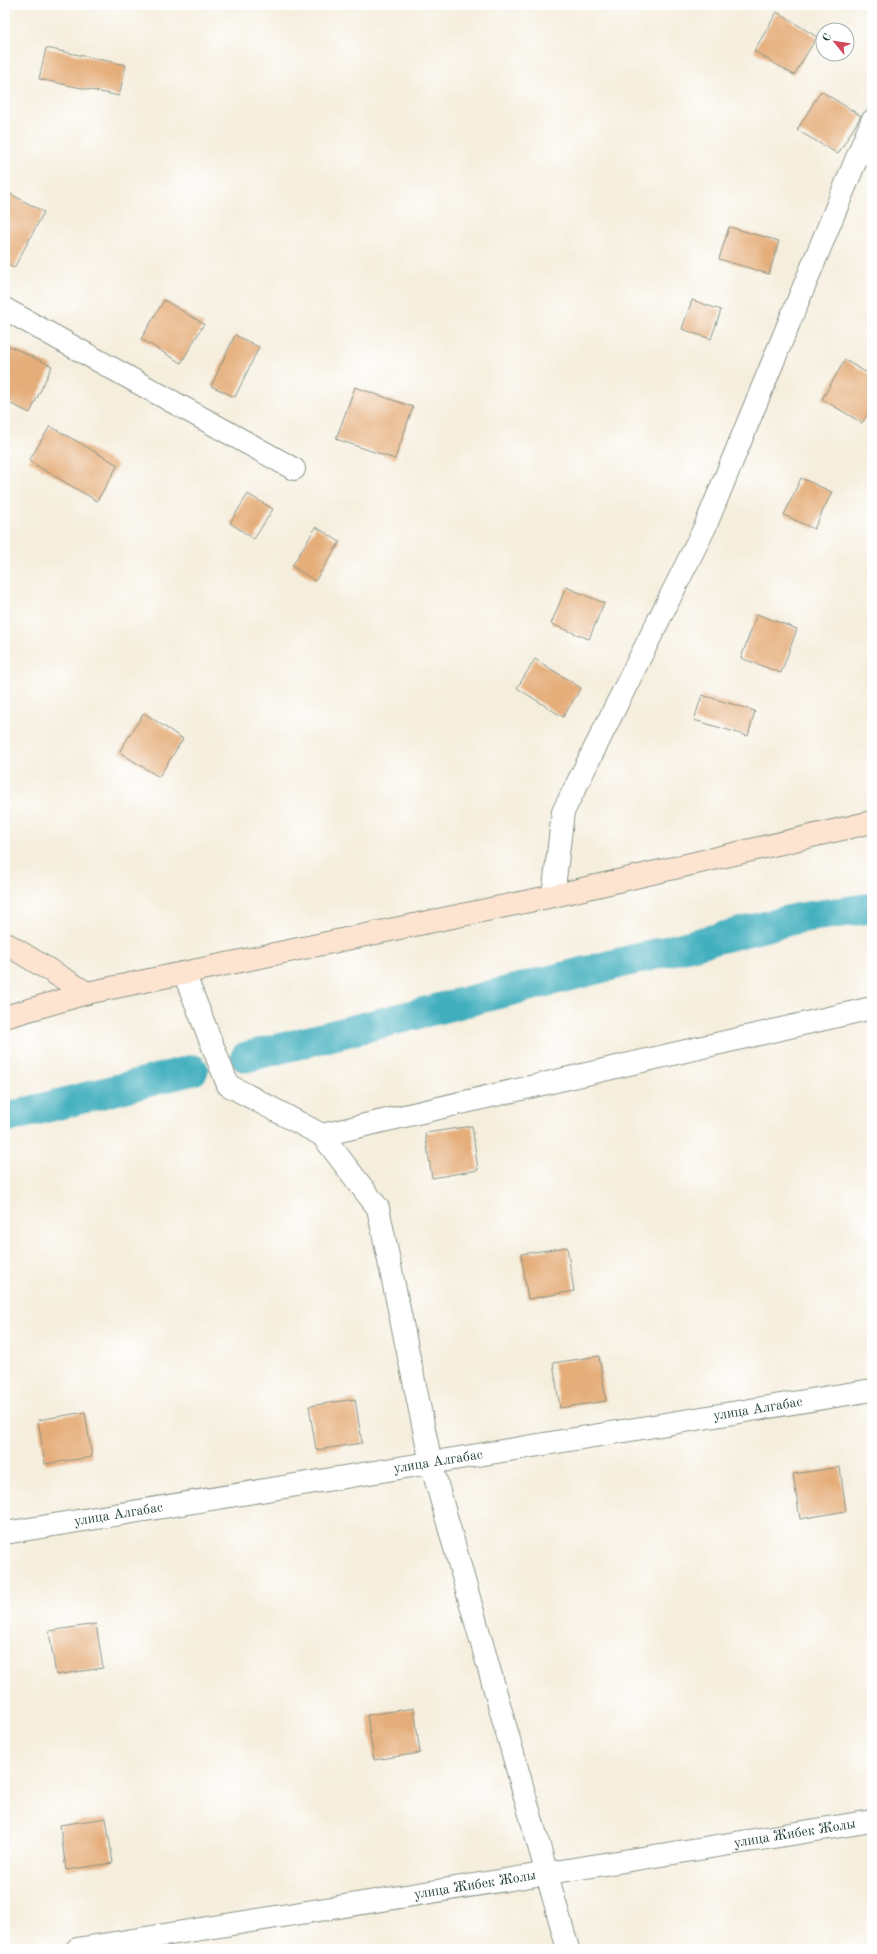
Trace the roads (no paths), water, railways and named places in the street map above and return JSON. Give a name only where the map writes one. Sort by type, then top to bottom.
[{"type":"street","points":[[553,896],[563,812],[705,527],[872,121]]},
{"type":"street","points":[[5,309],[294,469]]},
{"type":"street","points":[[5,1017],[87,993],[553,896],[872,822]]},
{"type":"street","points":[[5,943],[87,993]]},
{"type":"street","points":[[184,973],[228,1085],[322,1135],[378,1208],[431,1463],[568,1949]]},
{"type":"street","points":[[322,1135],[872,1008]]},
{"type":"street","name":"улица Алгабас","points":[[5,1533],[872,1390]]},
{"type":"street","name":"улица Жибек Жолы","points":[[77,1949],[872,1821]]},
{"type":"waterway","points":[[246,1057],[799,918],[872,908]]},
{"type":"waterway","points":[[5,1118],[193,1070]]}]
